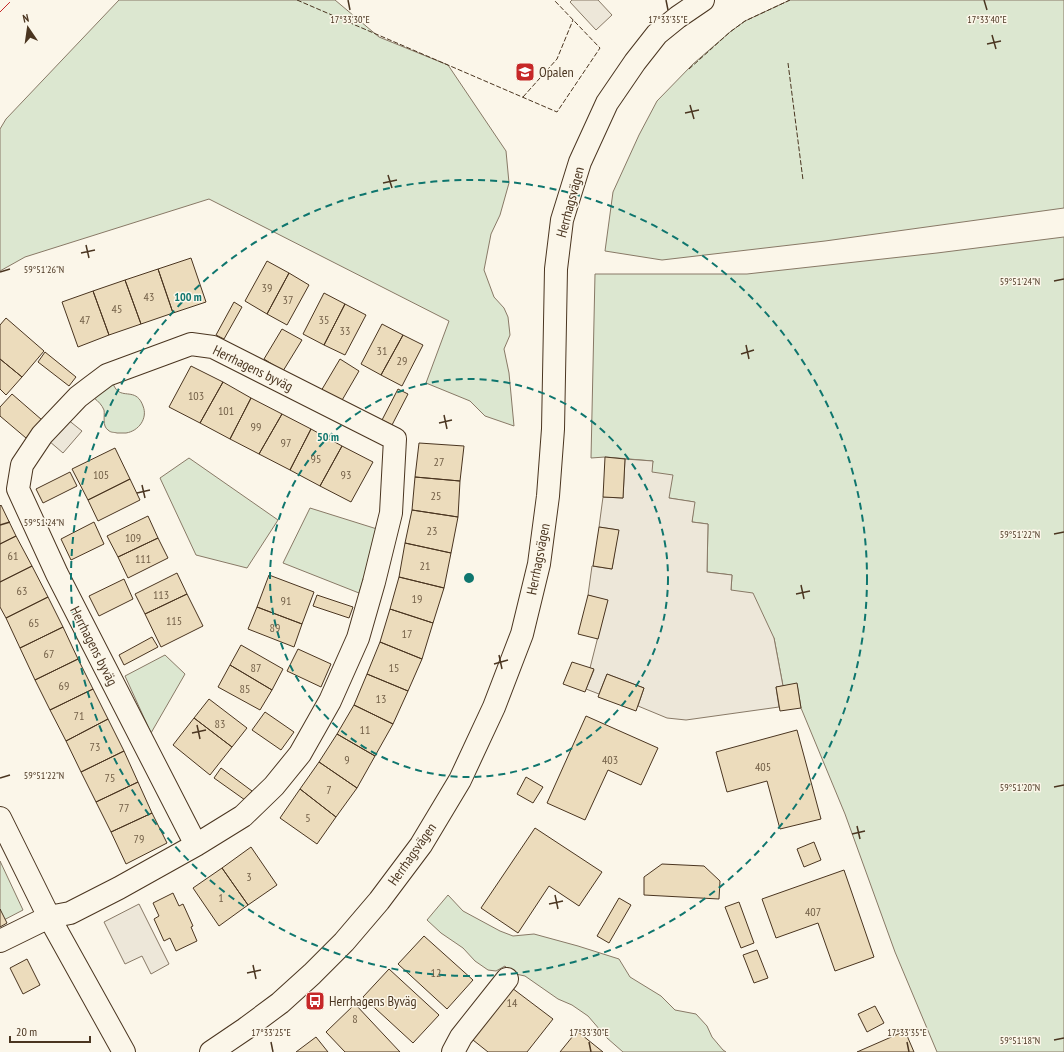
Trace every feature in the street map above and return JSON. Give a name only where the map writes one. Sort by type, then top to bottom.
[{"type":"street","name":"Herrhagsvägen","points":[[211,1052],[280,1003],[344,942],[379,902],[421,845],[460,780],[494,707],[522,634],[539,564],[548,496],[552,437],[556,269],[562,220],[580,162],[607,103],[635,62],[657,34],[703,0]]},
{"type":"street","name":"Herrhagens byväg","points":[[0,941],[49,917],[70,913],[196,845],[243,816],[274,786],[300,754],[330,701],[358,638],[391,513],[395,439],[213,347],[191,344],[107,375],[78,397],[42,435],[22,465],[18,489],[57,574],[196,845]]},
{"type":"street","points":[[0,818],[49,917],[124,1052]]},
{"type":"street","points":[[453,1052],[461,1037],[506,980]]},
{"type":"green space","points":[[119,0],[335,0],[379,37],[448,65],[506,151],[509,183],[500,215],[491,234],[484,270],[494,297],[504,308],[508,317],[510,335],[504,349],[509,373],[514,426],[485,416],[470,401],[426,383],[449,321],[209,199],[25,257],[0,271],[0,129],[6,119]]},
{"type":"green space","points":[[790,0],[1064,0],[1064,208],[825,241],[662,260],[605,251],[613,192],[639,135],[657,101],[693,64],[730,32],[745,21]]},
{"type":"green space","points":[[1064,237],[1064,1052],[937,1052],[895,952],[845,814],[801,708],[797,684],[783,686],[774,638],[731,590],[732,575],[707,572],[708,524],[692,522],[694,502],[669,498],[651,472],[653,461],[605,457],[591,458],[595,274],[747,274]]},
{"type":"green space","points":[[113,384],[121,393],[131,394],[138,397],[143,406],[143,419],[138,427],[131,432],[117,433],[108,430],[104,423],[104,410],[100,403],[94,398]]},
{"type":"green space","points":[[189,458],[278,520],[247,568],[196,555],[160,478]]},
{"type":"green space","points":[[310,508],[377,529],[369,562],[359,593],[283,563]]},
{"type":"green space","points":[[165,655],[185,674],[151,733],[125,676]]},
{"type":"green space","points":[[0,861],[23,910],[0,922]]},
{"type":"green space","points":[[448,895],[463,911],[500,931],[513,936],[534,934],[619,959],[630,977],[661,996],[675,1010],[696,1014],[707,1026],[712,1037],[726,1052],[623,1052],[607,1038],[588,1016],[572,1005],[558,999],[525,976],[511,973],[505,966],[496,971],[488,970],[475,961],[463,948],[441,933],[427,920]]},
{"type":"shaded area","points":[[572,0],[598,0],[612,15],[596,30],[570,2]]},
{"type":"shaded area","points":[[67,419],[82,431],[63,453],[49,441]]},
{"type":"shaded area","points":[[625,459],[653,461],[652,472],[673,475],[669,498],[695,502],[692,522],[708,524],[707,572],[732,575],[731,590],[753,593],[774,638],[783,686],[776,687],[779,707],[686,720],[667,718],[638,706],[644,688],[607,674],[599,694],[586,689],[594,670],[590,668],[607,601],[588,595],[592,566],[612,569],[618,530],[599,527],[603,497],[623,498]]},
{"type":"shaded area","points":[[139,904],[169,964],[151,974],[142,956],[125,964],[104,922]]},
{"type":"building","points":[[191,258],[206,302],[173,313],[158,269]]},
{"type":"building","points":[[267,261],[289,273],[267,314],[245,301]]},
{"type":"building","points":[[158,269],[173,313],[141,324],[125,280]]},
{"type":"building","points":[[289,273],[309,285],[287,325],[267,314]]},
{"type":"building","points":[[125,280],[141,324],[109,335],[93,291]]},
{"type":"building","points":[[93,291],[109,335],[78,347],[62,302]]},
{"type":"building","points":[[324,293],[345,304],[324,345],[303,334]]},
{"type":"building","points":[[234,302],[242,307],[224,339],[216,335]]},
{"type":"building","points":[[345,304],[366,315],[345,355],[324,345]]},
{"type":"building","points":[[6,318],[44,351],[22,377],[0,359],[0,325]]},
{"type":"building","points":[[382,324],[403,335],[381,375],[361,364]]},
{"type":"building","points":[[282,329],[302,340],[283,371],[264,359]]},
{"type":"building","points":[[403,335],[423,345],[402,386],[381,375]]},
{"type":"building","points":[[45,352],[76,377],[69,386],[38,362]]},
{"type":"building","points":[[0,359],[22,377],[6,395],[0,389]]},
{"type":"building","points":[[340,359],[359,371],[341,402],[321,391]]},
{"type":"building","points":[[191,366],[223,382],[200,423],[169,407]]},
{"type":"building","points":[[223,382],[251,398],[230,439],[200,423]]},
{"type":"building","points":[[398,389],[408,394],[392,425],[382,420]]},
{"type":"building","points":[[12,394],[42,420],[26,438],[0,416],[0,407]]},
{"type":"building","points":[[251,398],[282,414],[259,454],[230,439]]},
{"type":"building","points":[[282,414],[311,429],[290,470],[259,454]]},
{"type":"building","points":[[311,429],[342,446],[320,486],[290,470]]},
{"type":"building","points":[[419,443],[464,446],[460,481],[415,477]]},
{"type":"building","points":[[342,446],[373,462],[351,502],[320,486]]},
{"type":"building","points":[[115,448],[130,479],[88,500],[72,469]]},
{"type":"building","points":[[605,457],[625,459],[623,498],[603,497]]},
{"type":"building","points":[[70,472],[77,486],[43,503],[36,489]]},
{"type":"building","points":[[415,477],[460,481],[458,517],[412,510]]},
{"type":"building","points":[[130,479],[140,500],[98,521],[88,500]]},
{"type":"building","points":[[1,505],[16,536],[0,544],[0,506]]},
{"type":"building","points":[[412,510],[458,517],[451,553],[405,543]]},
{"type":"building","points":[[148,516],[158,538],[118,557],[107,536]]},
{"type":"building","points":[[94,522],[104,544],[71,560],[61,539]]},
{"type":"building","points":[[599,527],[619,530],[612,569],[593,566]]},
{"type":"building","points":[[16,536],[32,566],[0,582],[0,544]]},
{"type":"building","points":[[158,538],[168,558],[128,578],[118,557]]},
{"type":"building","points":[[405,543],[451,553],[444,588],[399,577]]},
{"type":"building","points":[[32,566],[48,597],[6,618],[0,607],[0,582]]},
{"type":"building","points":[[177,573],[187,594],[145,614],[135,594]]},
{"type":"building","points":[[269,575],[314,592],[302,624],[257,607]]},
{"type":"building","points":[[399,577],[444,588],[433,623],[390,609]]},
{"type":"building","points":[[124,579],[133,599],[99,616],[89,596]]},
{"type":"building","points":[[187,594],[203,626],[161,647],[145,614]]},
{"type":"building","points":[[317,595],[353,607],[349,618],[313,606]]},
{"type":"building","points":[[588,595],[608,600],[598,639],[578,634]]},
{"type":"building","points":[[48,597],[63,627],[20,648],[6,618]]},
{"type":"building","points":[[257,607],[302,624],[294,647],[248,629]]},
{"type":"building","points":[[390,609],[433,623],[422,659],[380,642]]},
{"type":"building","points":[[63,627],[78,659],[35,680],[20,648]]},
{"type":"building","points":[[152,637],[158,647],[124,665],[119,655]]},
{"type":"building","points":[[380,642],[422,659],[408,691],[367,674]]},
{"type":"building","points":[[241,645],[283,669],[272,690],[230,665]]},
{"type":"building","points":[[298,649],[331,664],[321,687],[287,671]]},
{"type":"building","points":[[78,659],[93,689],[50,710],[35,680]]},
{"type":"building","points":[[572,662],[594,669],[585,692],[563,684]]},
{"type":"building","points":[[230,665],[272,690],[260,710],[218,687]]},
{"type":"building","points":[[367,674],[408,691],[393,724],[354,705]]},
{"type":"building","points":[[607,674],[644,688],[636,711],[598,697]]},
{"type":"building","points":[[797,683],[801,708],[780,711],[776,687]]},
{"type":"building","points":[[93,689],[108,719],[66,741],[50,710]]},
{"type":"building","points":[[209,699],[247,728],[232,747],[194,718]]},
{"type":"building","points":[[354,705],[393,724],[375,756],[337,734]]},
{"type":"building","points":[[265,712],[294,732],[281,750],[252,730]]},
{"type":"building","points":[[586,716],[658,748],[641,785],[608,770],[585,820],[547,803]]},
{"type":"building","points":[[194,718],[232,747],[210,775],[173,745]]},
{"type":"building","points":[[108,719],[124,751],[81,772],[66,741]]},
{"type":"building","points":[[797,730],[821,819],[780,829],[767,781],[727,792],[716,752]]},
{"type":"building","points":[[337,734],[375,756],[357,788],[319,762]]},
{"type":"building","points":[[124,751],[138,782],[96,802],[81,772]]},
{"type":"building","points":[[319,762],[357,788],[336,817],[300,789]]},
{"type":"building","points":[[221,768],[252,791],[245,800],[214,778]]},
{"type":"building","points":[[526,777],[543,787],[533,803],[517,794]]},
{"type":"building","points":[[138,782],[152,813],[111,832],[96,802]]},
{"type":"building","points":[[300,789],[336,817],[317,844],[280,818]]},
{"type":"building","points":[[152,813],[167,843],[126,864],[111,832]]},
{"type":"building","points":[[535,828],[602,872],[579,906],[549,886],[518,933],[481,908]]},
{"type":"building","points":[[814,842],[821,860],[804,867],[797,849]]},
{"type":"building","points":[[251,847],[277,885],[248,905],[222,868]]},
{"type":"building","points":[[662,864],[704,866],[720,881],[719,899],[644,895],[644,877]]},
{"type":"building","points":[[222,868],[248,905],[219,926],[193,888]]},
{"type":"building","points":[[844,870],[874,957],[835,971],[818,923],[776,938],[762,899]]},
{"type":"building","points":[[173,893],[179,906],[183,904],[193,926],[191,927],[197,941],[176,951],[170,938],[164,941],[154,919],[159,916],[153,903]]},
{"type":"building","points":[[619,898],[631,905],[609,943],[597,936]]},
{"type":"building","points":[[739,902],[754,943],[741,948],[725,907]]},
{"type":"building","points":[[0,909],[7,923],[0,927]]},
{"type":"building","points":[[424,936],[473,980],[447,1009],[398,964]]},
{"type":"building","points":[[757,950],[768,978],[754,983],[743,955]]},
{"type":"building","points":[[27,959],[40,985],[23,994],[10,968]]},
{"type":"building","points":[[389,969],[439,1015],[413,1043],[363,997]]},
{"type":"building","points":[[508,985],[553,1019],[527,1052],[488,1052],[468,1036]]},
{"type":"building","points":[[355,1004],[400,1052],[345,1052],[326,1032]]},
{"type":"building","points":[[875,1006],[884,1023],[867,1032],[858,1014]]},
{"type":"building","points":[[577,1031],[603,1052],[560,1052]]},
{"type":"building","points":[[905,1031],[914,1052],[857,1052]]},
{"type":"building","points":[[316,1037],[328,1052],[296,1052]]},
{"type":"fence","points":[[297,0],[557,112],[600,48],[554,0]]},
{"type":"fence","points":[[689,69],[730,32],[745,21],[790,0]]},
{"type":"fence","points":[[523,97],[557,59],[573,20]]},
{"type":"fence","points":[[788,63],[803,180]]},
{"type":"power","points":[[0,12],[12,0]]},
{"type":"place","name":"Opalen","points":[[525,72]]},
{"type":"place","name":"Herrhagens Byväg","points":[[315,1001]]}]
